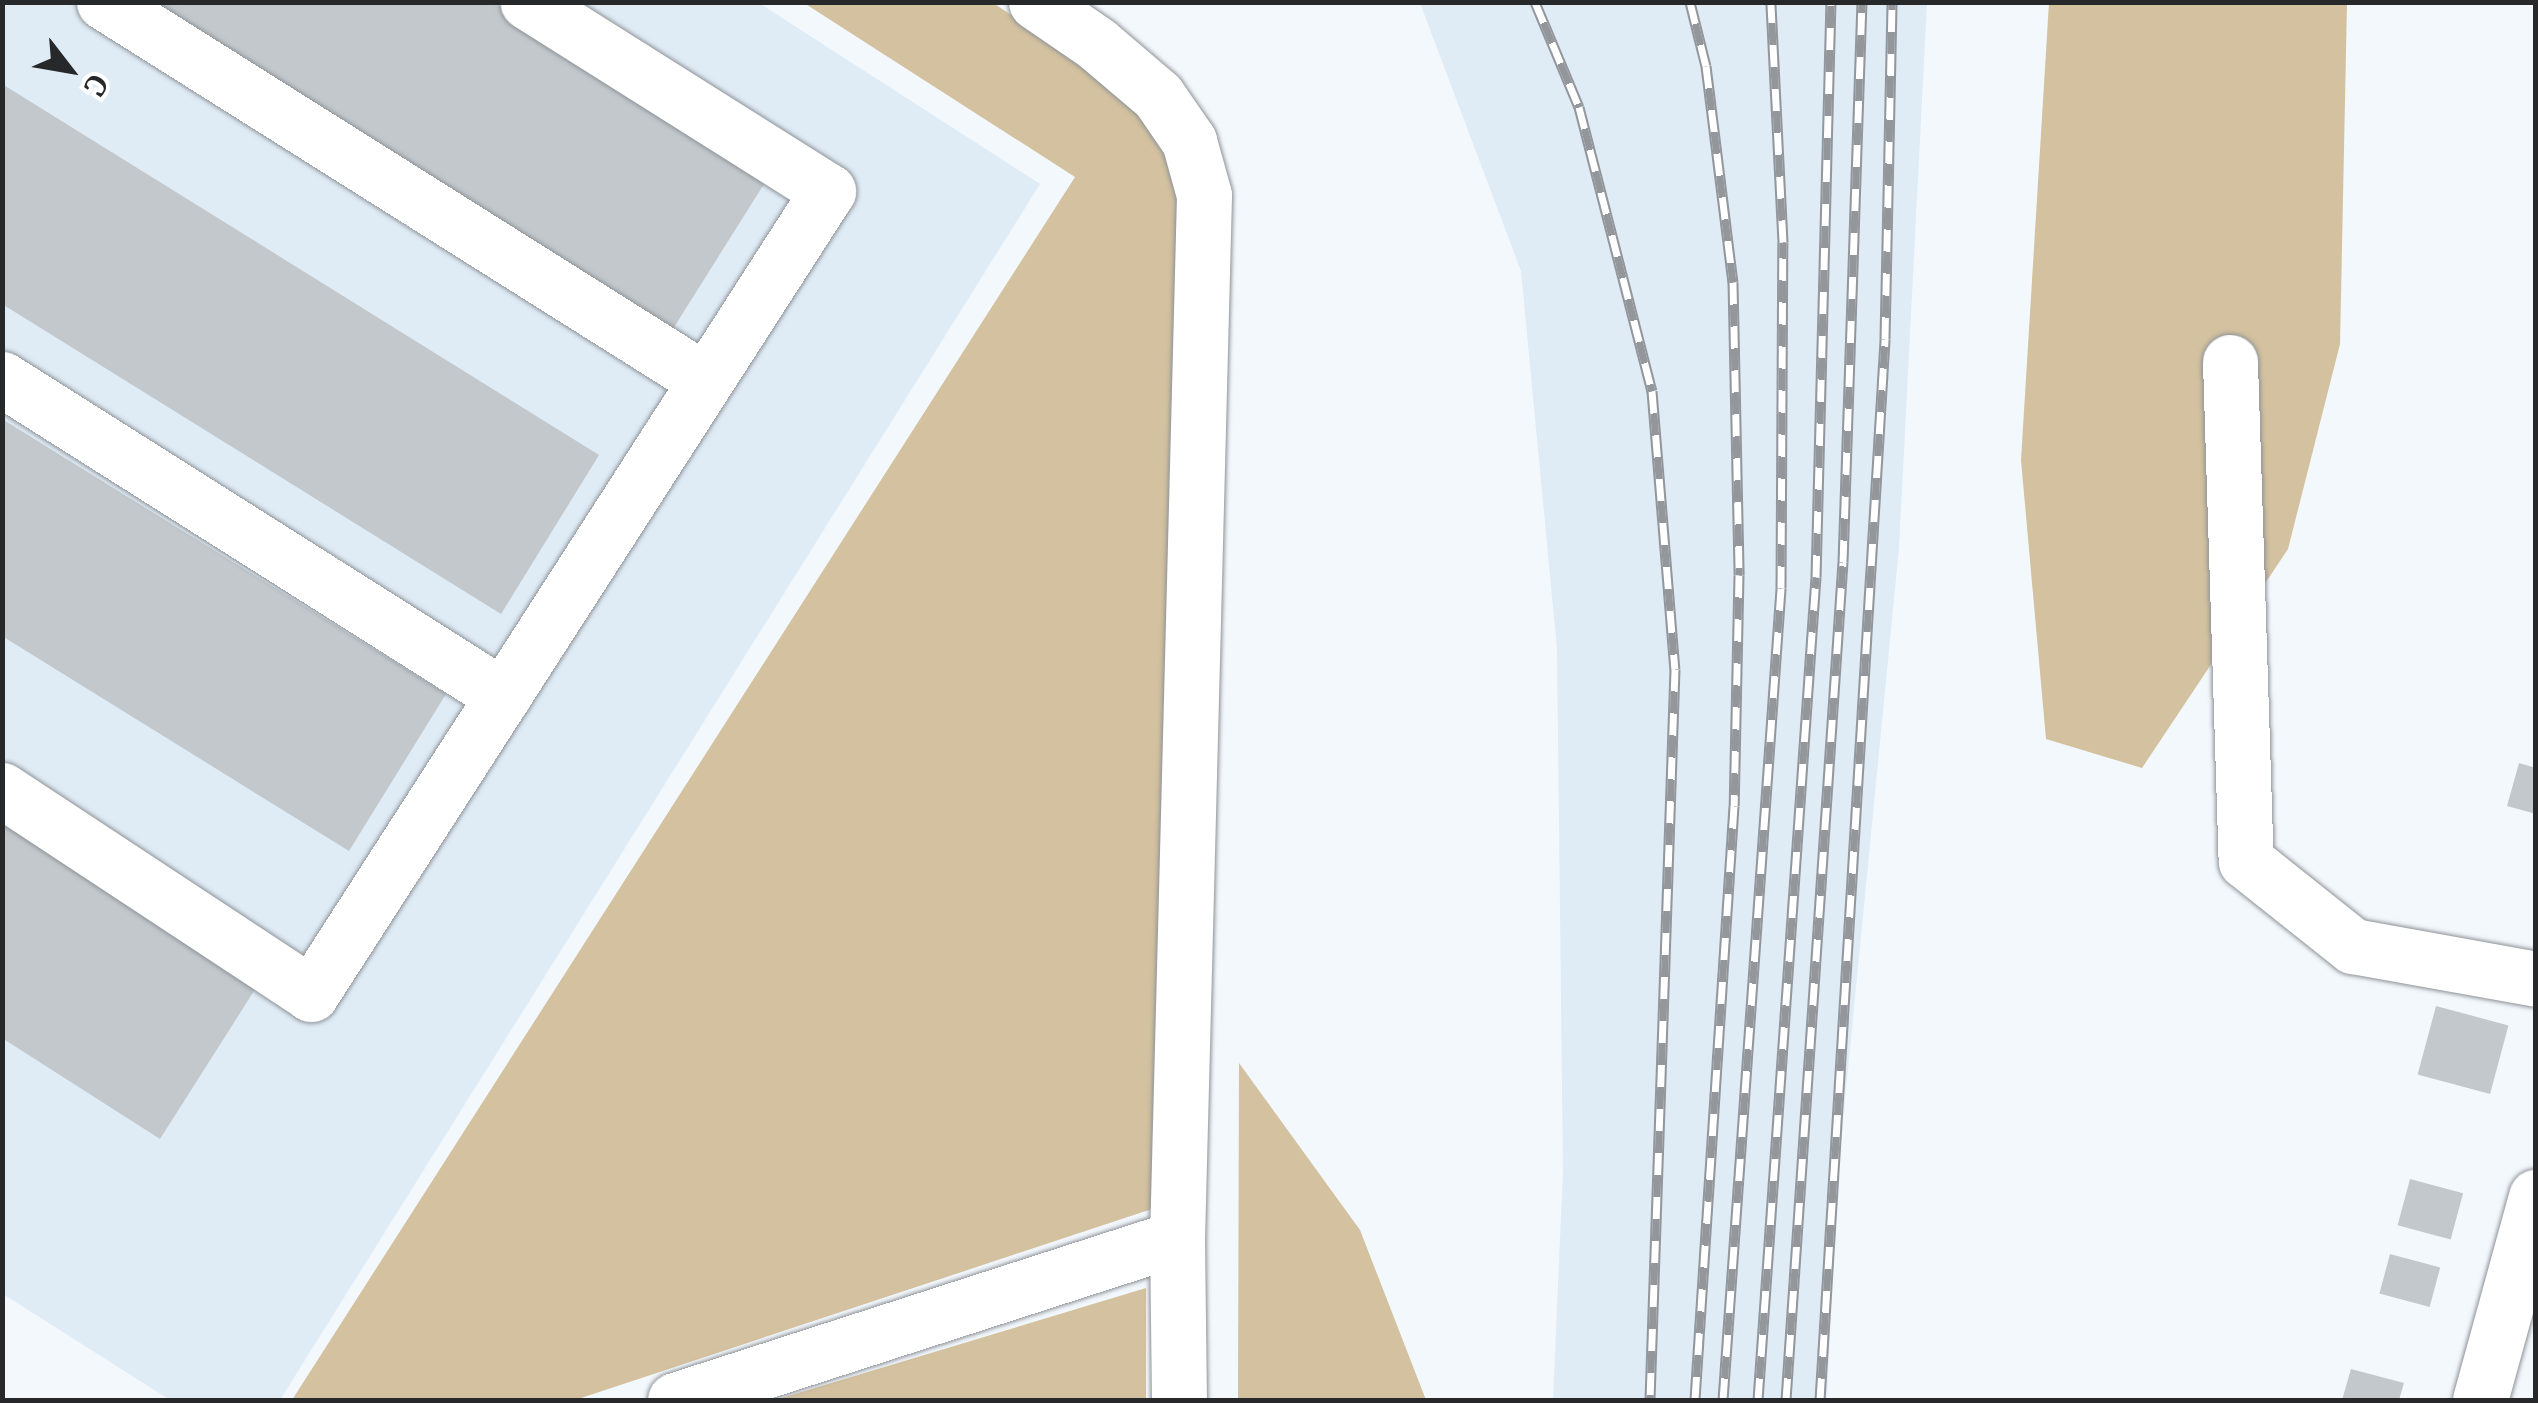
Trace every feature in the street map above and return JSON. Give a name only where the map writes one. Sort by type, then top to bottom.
[{"type":"street","points":[[104,2],[706,381]]},
{"type":"street","points":[[2,790],[312,994],[828,192],[528,2]]},
{"type":"street","points":[[1036,2],[1097,44],[1158,96],[1188,141],[1204,194],[1178,1238],[1180,1400]]},
{"type":"street","points":[[2230,362],[2246,861],[2353,946],[2536,979]]},
{"type":"street","points":[[2,379],[503,696]]},
{"type":"street","points":[[2480,1400],[2536,1197]]},
{"type":"street","points":[[675,1400],[1178,1238]]},
{"type":"shaded area","points":[[2,3],[759,3],[1040,184],[280,1400],[170,1400],[3,1294]]},
{"type":"shaded area","points":[[804,3],[993,3],[1164,114],[1189,245],[1152,1209],[575,1400],[292,1400],[1075,177]]},
{"type":"shaded area","points":[[1420,3],[1927,3],[1899,548],[1837,1182],[1827,1400],[1553,1400],[1563,1171],[1557,649],[1521,271]]},
{"type":"shaded area","points":[[2049,3],[2347,3],[2340,344],[2288,549],[2142,768],[2046,739],[2021,460]]},
{"type":"shaded area","points":[[1239,1063],[1360,1230],[1426,1400],[1238,1400]]},
{"type":"shaded area","points":[[1146,1288],[1146,1400],[775,1400]]},
{"type":"building","points":[[129,2],[493,2],[769,176],[666,340]]},
{"type":"building","points":[[2,84],[599,455],[501,614],[2,304]]},
{"type":"building","points":[[2,419],[446,694],[349,851],[2,636]]},
{"type":"building","points":[[2519,763],[2536,768],[2536,814],[2507,806]]},
{"type":"building","points":[[2,816],[261,980],[160,1139],[2,1038]]},
{"type":"building","points":[[2436,1006],[2508,1025],[2490,1094],[2418,1075]]},
{"type":"building","points":[[2410,1179],[2463,1193],[2451,1240],[2398,1225]]},
{"type":"building","points":[[2390,1254],[2440,1267],[2430,1307],[2379,1294]]},
{"type":"building","points":[[2351,1369],[2404,1383],[2399,1400],[2342,1400]]},
{"type":"railway","points":[[1535,2],[1579,107],[1652,391],[1675,669],[1650,1400]]},
{"type":"railway","points":[[1690,2],[1706,66],[1733,282],[1739,575],[1734,806],[1695,1400]]},
{"type":"railway","points":[[1723,1400],[1781,588],[1783,242],[1771,2]]},
{"type":"railway","points":[[1758,1400],[1816,577],[1831,2]]},
{"type":"railway","points":[[1786,1400],[1843,562],[1862,2]]},
{"type":"railway","points":[[1820,1400],[1885,339],[1892,2]]}]
